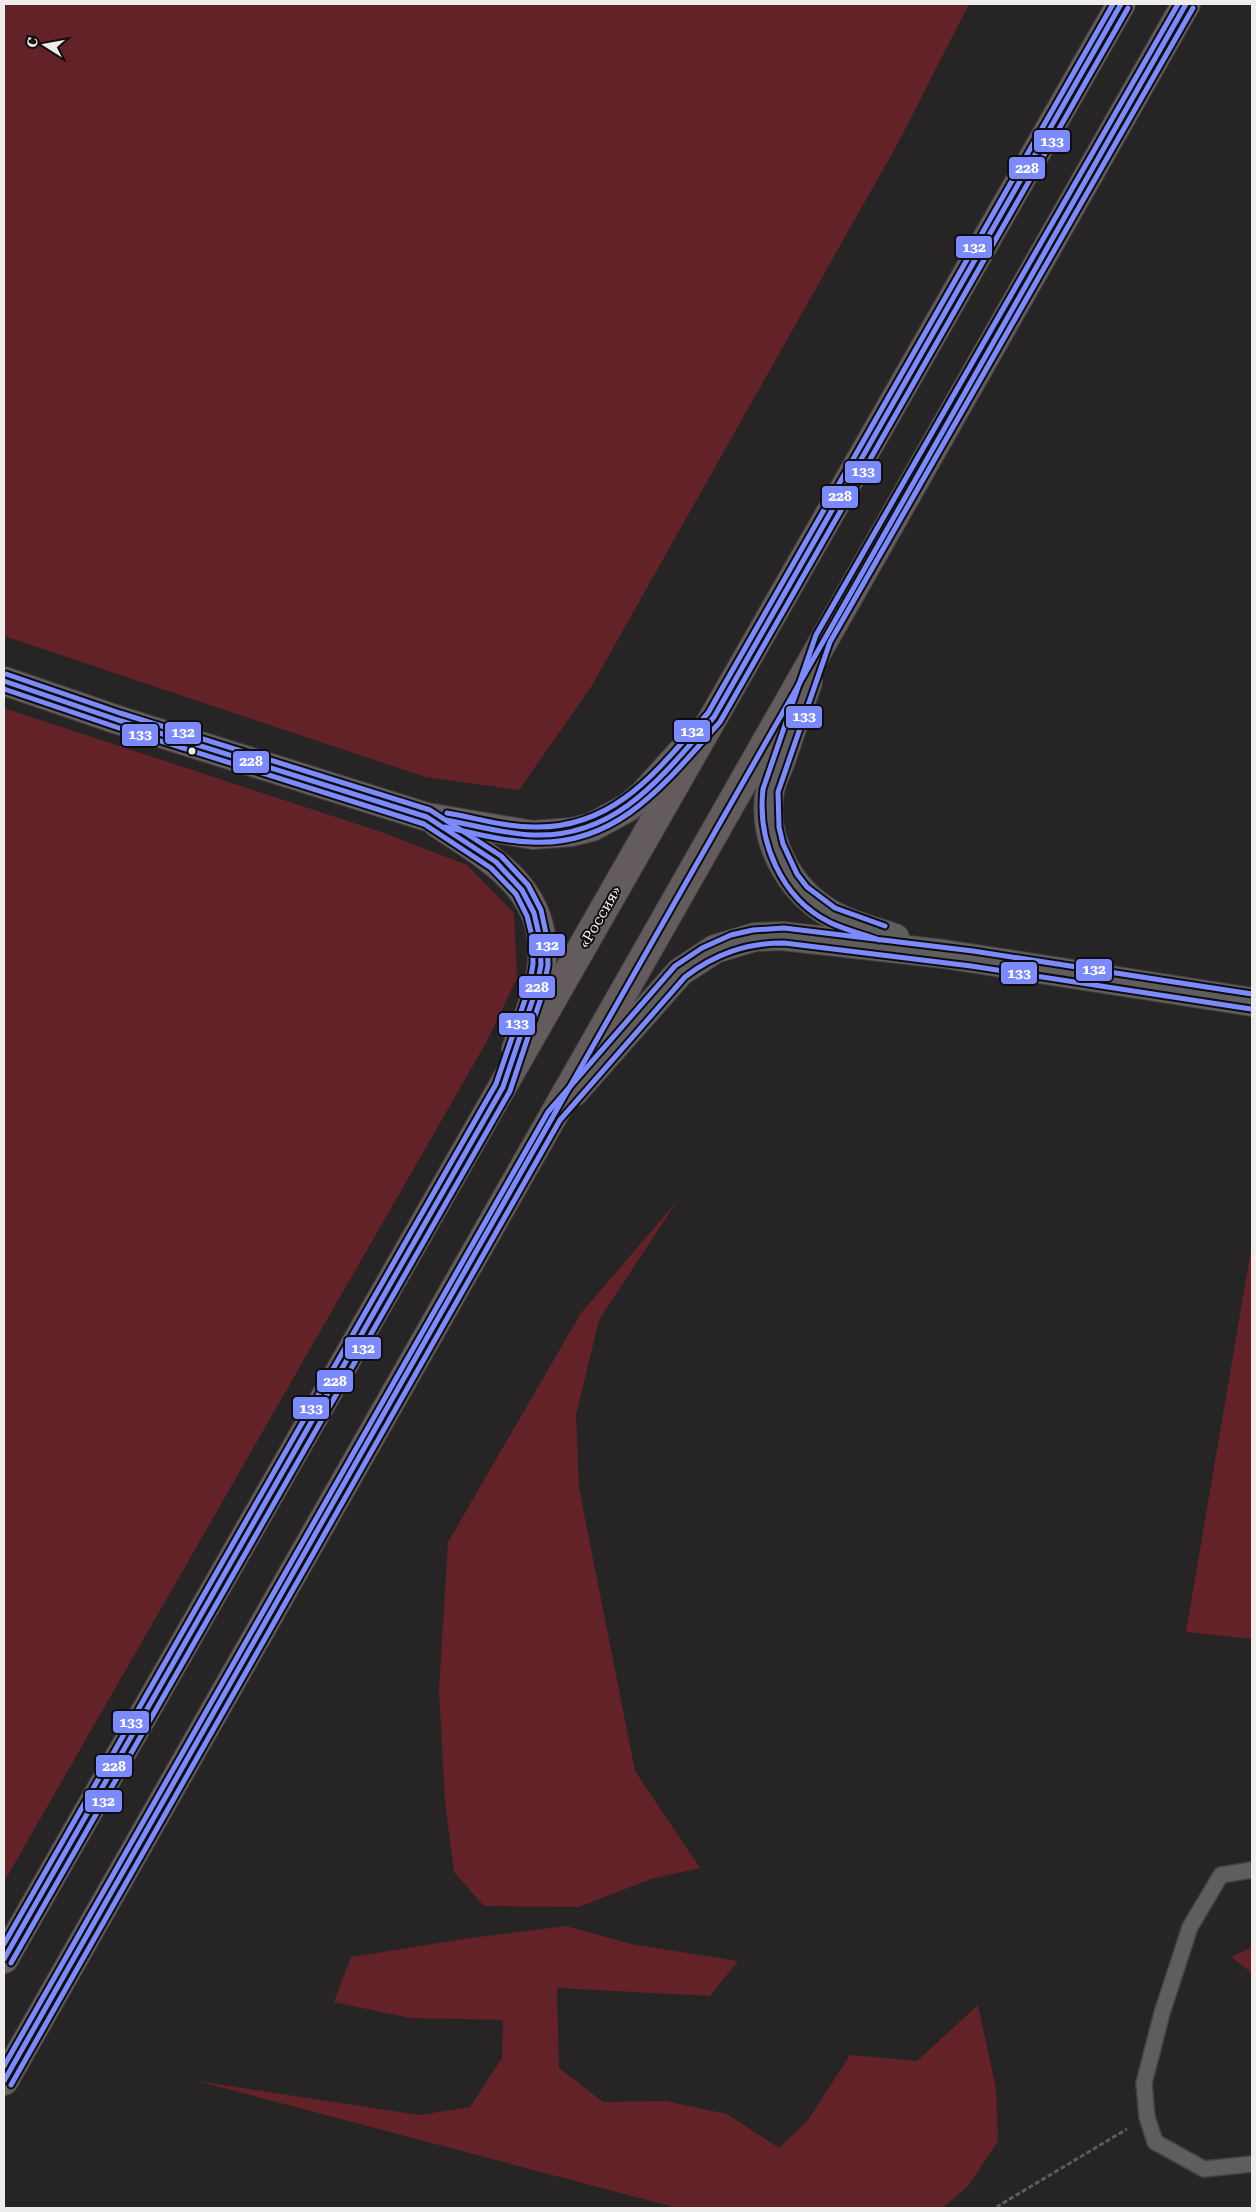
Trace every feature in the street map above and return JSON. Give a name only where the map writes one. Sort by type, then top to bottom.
[{"type":"highway","name":"«Россия»","points":[[4,1959],[1121,4]]},
{"type":"highway","points":[[4,2082],[554,1116],[823,639],[1186,4]]},
{"type":"main road","points":[[823,639],[770,791],[769,812],[772,833],[778,853],[786,872],[799,888],[814,903],[832,915],[944,954]]},
{"type":"main road","points":[[4,681],[118,720],[427,817],[533,835],[553,835],[592,827],[627,808],[642,796],[714,717]]},
{"type":"main road","points":[[427,817],[485,854],[505,870],[525,896],[538,926],[542,952],[540,978],[503,1087]]},
{"type":"main road","points":[[554,1116],[670,982],[691,963],[715,949],[755,937],[782,936],[944,954],[1252,1002]]},
{"type":"lane","points":[[1252,1870],[1221,1875],[1190,1928],[1162,2013],[1144,2083],[1147,2117],[1155,2142],[1204,2168],[1252,2164]]},
{"type":"path","points":[[998,2208],[998,2206],[1147,2117]]},
{"type":"shaded area","points":[[4,4],[969,4],[898,143],[591,687],[519,790],[425,777],[4,636]]},
{"type":"shaded area","points":[[4,708],[384,833],[467,865],[514,913],[517,978],[487,1041],[4,1882]]},
{"type":"shaded area","points":[[677,1201],[599,1320],[576,1415],[579,1488],[635,1771],[700,1868],[651,1879],[579,1907],[484,1906],[454,1872],[445,1801],[439,1690],[448,1542],[581,1313]]},
{"type":"shaded area","points":[[1252,1244],[1252,1639],[1186,1632]]},
{"type":"shaded area","points":[[566,1926],[631,1944],[738,1961],[710,1996],[557,1988],[559,2068],[603,2102],[665,2101],[727,2114],[779,2148],[808,2120],[850,2055],[917,2061],[978,2005],[996,2089],[998,2141],[969,2185],[943,2208],[677,2208],[197,2081],[419,2115],[470,2107],[502,2058],[503,2020],[410,2018],[334,2002],[351,1957],[470,1938]]},
{"type":"shaded area","points":[[1252,1947],[1252,1973],[1231,1957]]},
{"type":"transit line","name":"132","points":[[447,813],[523,827],[563,825],[589,818],[612,806],[653,774],[708,713],[1113,4]]},
{"type":"transit line","name":"228","points":[[446,820],[500,831],[533,835],[563,833],[590,826],[614,814],[657,781],[714,717],[1121,4]]},
{"type":"transit line","name":"132","points":[[879,940],[848,930],[812,912],[785,883],[769,848],[764,828],[762,809],[763,789],[816,635],[1178,4]]},
{"type":"transit line","name":"228","points":[[4,2081],[1186,4]]},
{"type":"transit line","name":"133","points":[[445,827],[498,838],[531,842],[562,841],[590,834],[615,822],[639,806],[660,787],[720,722],[1128,8]]},
{"type":"transit line","name":"133","points":[[885,926],[835,908],[807,887],[797,874],[783,844],[779,827],[778,792],[830,642],[1193,8]]},
{"type":"transit line","name":"132","points":[[6,674],[120,713],[430,810],[501,856],[528,885],[541,910],[547,938],[548,965],[543,992],[510,1091],[11,1963]]},
{"type":"transit line","name":"228","points":[[4,681],[118,720],[427,817],[496,862],[522,890],[534,913],[540,939],[541,965],[536,990],[503,1087],[4,1959]]},
{"type":"transit line","name":"133","points":[[4,689],[116,727],[424,824],[491,868],[516,894],[527,916],[533,940],[533,964],[529,988],[496,1084],[4,1944]]},
{"type":"transit line","name":"132","points":[[4,2066],[548,1112],[675,966],[702,948],[731,935],[753,930],[784,928],[973,951],[1252,994]]},
{"type":"transit line","name":"133","points":[[11,2085],[560,1120],[685,977],[708,962],[731,951],[757,945],[784,943],[971,966],[1251,1009]]}]
